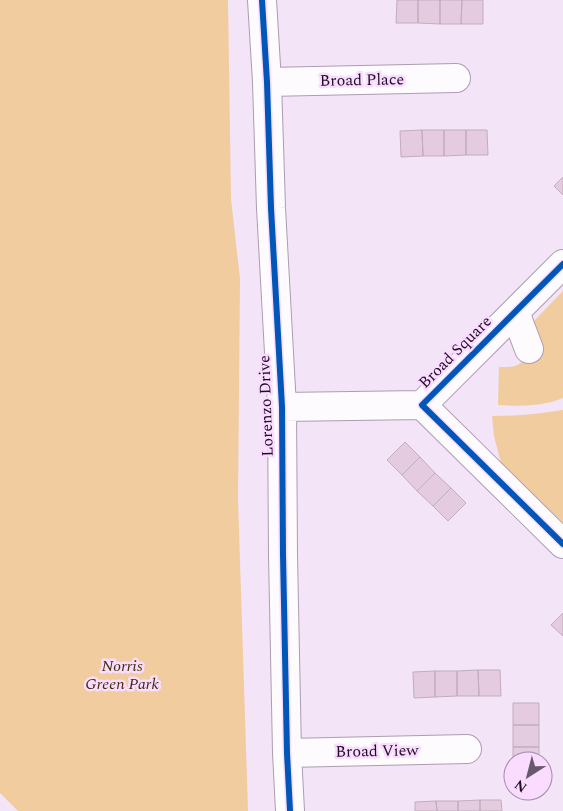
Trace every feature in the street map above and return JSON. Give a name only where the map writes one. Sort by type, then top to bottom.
[{"type":"street","name":"Lorenzo Drive","points":[[262,0],[267,82],[270,208],[282,407],[283,555],[290,811]]},
{"type":"street","name":"Broad Place","points":[[267,82],[456,78]]},
{"type":"street","name":"Broad Square","points":[[282,407],[422,405],[563,264]]},
{"type":"street","points":[[515,312],[529,350]]},
{"type":"street","name":"Broad Square","points":[[422,405],[563,544]]},
{"type":"street","name":"Broad View","points":[[287,753],[467,749]]},
{"type":"green space","name":"Norris Green Park","points":[[0,0],[228,0],[231,199],[240,279],[238,499],[248,811],[18,811],[0,793]]},
{"type":"green space","points":[[563,291],[563,398],[523,406],[498,405],[499,367],[515,366],[523,361],[532,323]]},
{"type":"green space","points":[[563,410],[563,523],[501,463],[494,436],[492,416],[510,416]]},
{"type":"building","points":[[397,0],[418,0],[418,23],[396,23]]},
{"type":"building","points":[[418,0],[440,0],[440,24],[418,23]]},
{"type":"building","points":[[440,0],[462,0],[461,24],[440,24]]},
{"type":"building","points":[[462,0],[483,0],[483,24],[461,24]]},
{"type":"building","points":[[422,130],[444,130],[444,156],[423,156]]},
{"type":"building","points":[[422,130],[423,156],[401,157],[400,131]]},
{"type":"building","points":[[444,130],[466,130],[466,155],[444,156]]},
{"type":"building","points":[[466,130],[487,130],[488,155],[466,155]]},
{"type":"building","points":[[563,177],[563,195],[554,186]]},
{"type":"building","points":[[405,442],[420,457],[402,475],[387,460]]},
{"type":"building","points":[[420,457],[435,473],[417,491],[402,475]]},
{"type":"building","points":[[435,473],[451,488],[433,506],[417,491]]},
{"type":"building","points":[[451,488],[466,503],[448,521],[433,506]]},
{"type":"building","points":[[563,613],[563,636],[551,625]]},
{"type":"building","points":[[478,670],[479,696],[457,696],[457,671]]},
{"type":"building","points":[[478,670],[500,670],[501,696],[479,696]]},
{"type":"building","points":[[435,671],[435,697],[414,698],[413,672]]},
{"type":"building","points":[[435,671],[457,671],[457,696],[435,697]]},
{"type":"building","points":[[513,703],[539,703],[539,725],[513,725]]},
{"type":"building","points":[[513,725],[539,725],[539,747],[513,747]]},
{"type":"building","points":[[513,747],[539,747],[539,751],[513,751]]},
{"type":"building","points":[[480,800],[480,811],[458,811],[458,801]]},
{"type":"building","points":[[480,800],[501,800],[502,811],[480,811]]},
{"type":"building","points":[[436,801],[437,811],[415,811],[415,802]]},
{"type":"building","points":[[436,801],[458,801],[458,811],[437,811]]},
{"type":"cycle path","points":[[262,0],[282,407],[283,555],[290,811]]},
{"type":"cycle path","points":[[563,264],[422,405],[563,544]]}]
